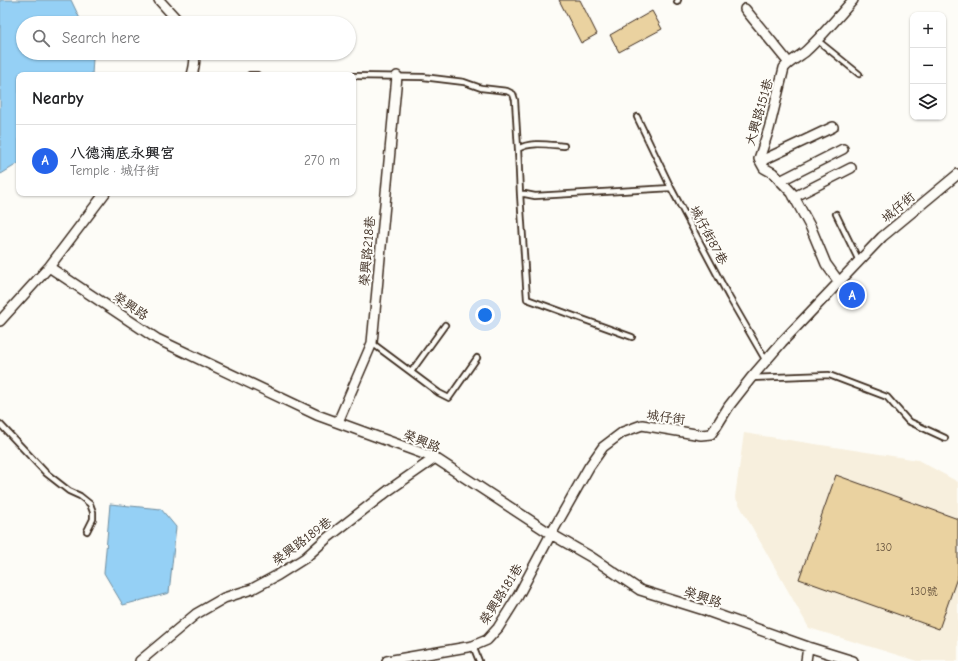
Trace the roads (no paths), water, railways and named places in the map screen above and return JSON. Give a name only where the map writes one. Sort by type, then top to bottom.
[{"type":"street","points":[[159,0],[174,16]]},
{"type":"street","points":[[745,9],[788,63],[800,57],[818,40],[853,0]]},
{"type":"street","points":[[193,72],[195,60]]},
{"type":"street","name":"大興路151巷","points":[[788,63],[784,68],[769,129],[759,159],[764,168],[773,173],[792,193],[811,228],[826,264],[839,282]]},
{"type":"street","name":"榮興路218巷","points":[[338,422],[372,343],[397,76]]},
{"type":"street","points":[[760,161],[833,127]]},
{"type":"street","points":[[780,181],[842,149]]},
{"type":"street","points":[[794,197],[851,168]]},
{"type":"street","name":"城仔街","points":[[551,534],[589,468],[603,447],[623,432],[642,425],[701,435],[711,434],[729,406],[782,342],[839,282],[882,237],[958,174]]},
{"type":"street","points":[[0,321],[49,267],[103,196]]},
{"type":"street","name":"榮興路","points":[[49,267],[157,339],[310,412],[435,458],[551,534],[591,557],[640,590],[704,610],[808,647],[853,661]]},
{"type":"street","name":"榮興路189巷","points":[[140,661],[196,614],[224,598],[252,589],[272,579],[305,558],[326,539],[389,490],[435,458]]},
{"type":"street","name":"榮興路181巷","points":[[387,661],[473,646],[486,640],[498,628],[518,596],[551,534]]},
{"type":"street","points":[[806,661],[808,647]]},
{"type":"lane","points":[[818,40],[859,74]]},
{"type":"lane","points":[[356,76],[423,77],[464,82],[481,88],[513,94],[515,100],[527,299],[632,337]]},
{"type":"lane","name":"城仔街87巷","points":[[637,117],[671,188],[761,354],[758,371]]},
{"type":"lane","points":[[518,149],[521,146],[533,144],[564,146]]},
{"type":"lane","points":[[520,194],[534,196],[671,188]]},
{"type":"lane","points":[[836,214],[859,261]]},
{"type":"lane","points":[[411,372],[445,325]]},
{"type":"lane","points":[[372,343],[439,393],[449,398],[477,358]]},
{"type":"lane","points":[[758,371],[829,375],[887,397],[908,421],[945,438]]},
{"type":"lane","points":[[0,424],[46,473],[69,491],[80,496],[90,504],[93,512],[93,520],[87,531]]},
{"type":"lane","points":[[473,646],[479,661]]},
{"type":"water","points":[[0,0],[71,0],[79,16],[16,16],[16,60],[93,60],[92,72],[16,72],[16,165],[1,174]]},
{"type":"water","points":[[110,504],[161,509],[176,527],[169,593],[123,605],[104,573]]},
{"type":"place","name":"八德湳底永興宮","points":[[852,295]]}]
